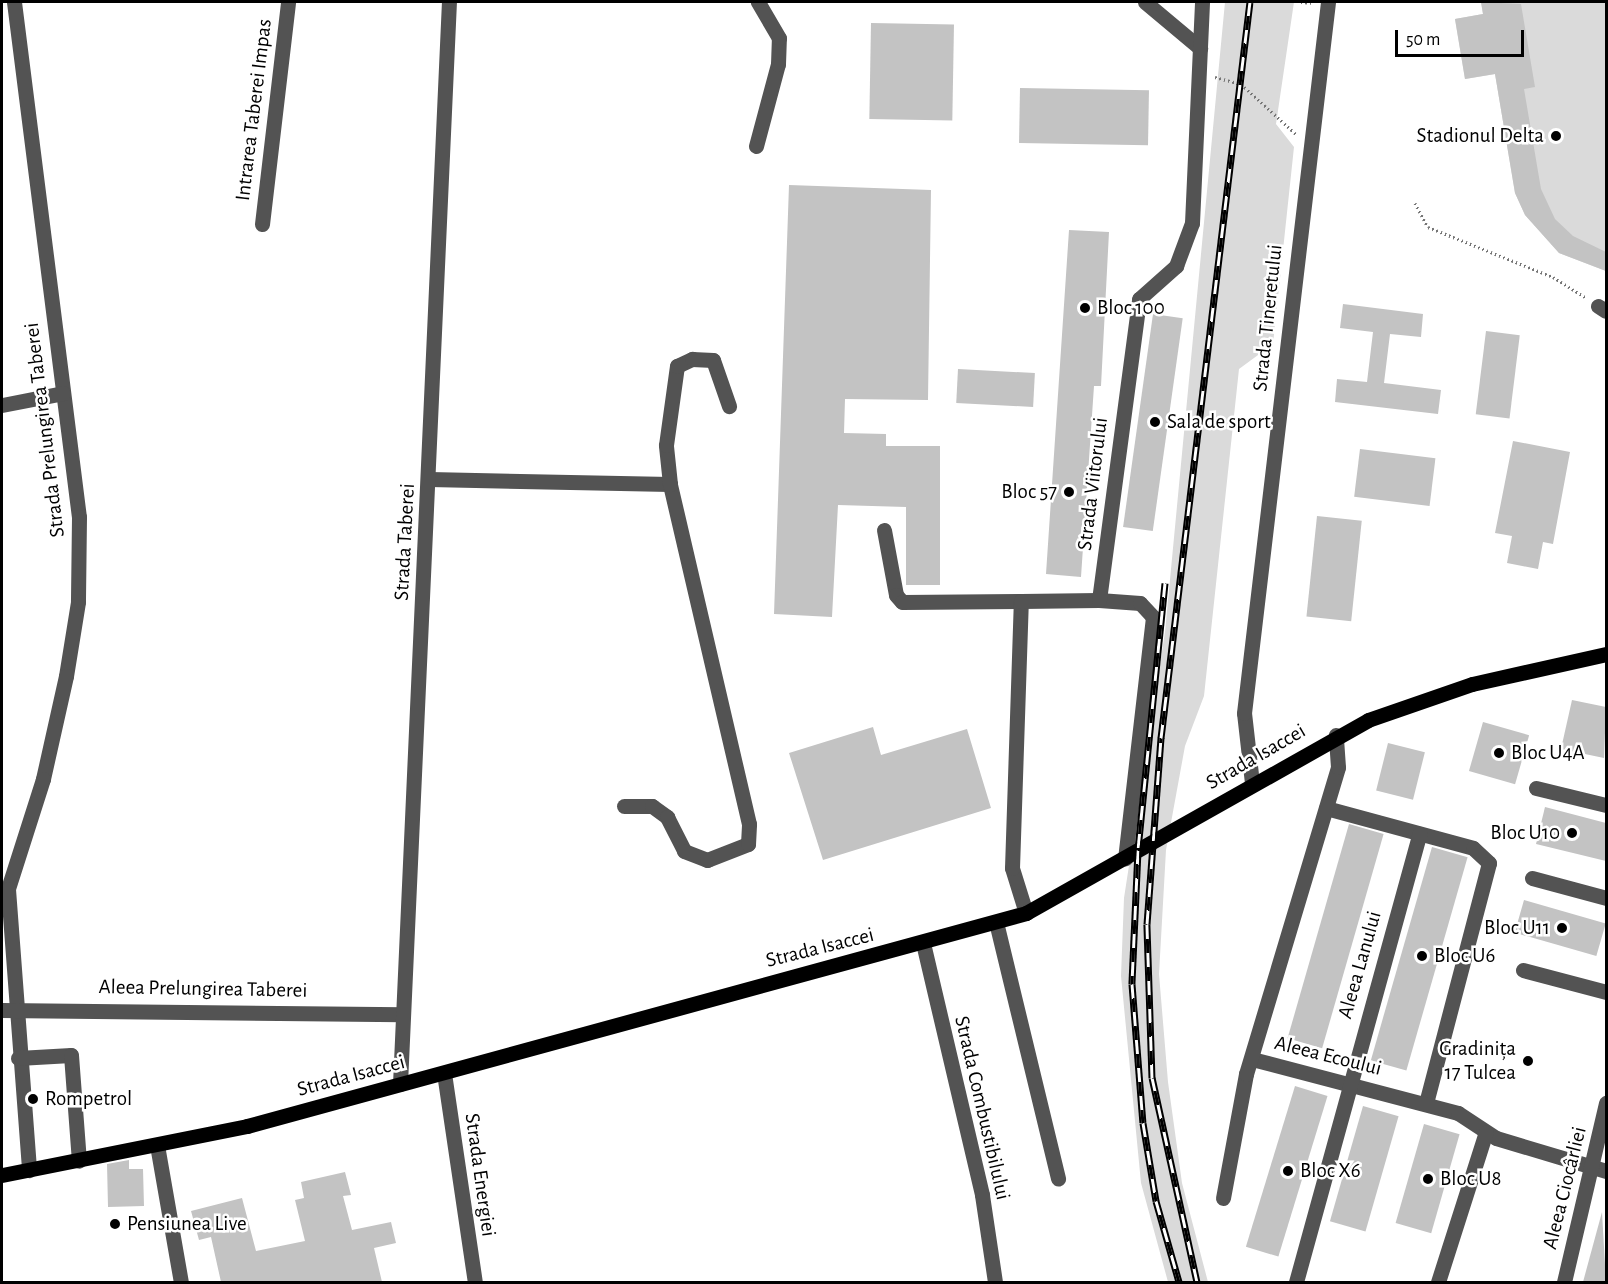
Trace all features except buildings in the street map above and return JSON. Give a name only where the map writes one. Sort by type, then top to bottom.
[{"type":"main road","name":"Strada Isaccei","points":[[2,1175],[157,1145],[444,1073],[1026,914],[1336,735],[1472,684],[1606,654]]},
{"type":"street","name":"Strada Prelungirea Taberei","points":[[14,2],[80,517],[78,602],[43,779],[8,890],[8,1010],[18,1058],[29,1170]]},
{"type":"street","name":"Intrarea Taberei Impas","points":[[262,224],[288,2]]},
{"type":"street","name":"Strada Taberei","points":[[400,1084],[449,2]]},
{"type":"street","points":[[756,146],[778,64],[779,38],[758,2]]},
{"type":"street","points":[[1145,2],[1200,48]]},
{"type":"street","name":"Strada Viitorului","points":[[1099,600],[1139,299],[1176,266],[1189,242],[1202,2]]},
{"type":"street","name":"Strada Tineretului","points":[[1252,783],[1244,713],[1308,146],[1328,2]]},
{"type":"street","points":[[624,806],[652,806],[667,817],[684,851],[707,860],[747,844],[749,824],[670,484],[666,445],[669,390],[676,366],[692,359],[713,360],[729,406]]},
{"type":"street","points":[[2,405],[63,393]]},
{"type":"street","points":[[429,479],[670,484]]},
{"type":"street","points":[[884,530],[896,595],[902,602],[1099,600],[1140,603],[1153,617],[1125,858]]},
{"type":"street","points":[[1021,601],[1012,868],[1026,914]]},
{"type":"street","name":"Aleea Ecoului","points":[[1336,735],[1338,767],[1252,1059],[1458,1113],[1486,1132],[1600,1169]]},
{"type":"street","points":[[1536,788],[1606,805]]},
{"type":"street","points":[[1326,808],[1473,848],[1486,858],[1489,870],[1426,1103]]},
{"type":"street","name":"Aleea Lanului","points":[[1296,1282],[1348,1083],[1419,834]]},
{"type":"street","points":[[1532,878],[1606,898]]},
{"type":"street","points":[[996,922],[1058,1179]]},
{"type":"street","name":"Strada Combustibilului","points":[[923,943],[982,1195],[995,1282]]},
{"type":"street","points":[[1523,970],[1606,992]]},
{"type":"street","name":"Aleea Prelungirea Taberei","points":[[8,1010],[403,1014]]},
{"type":"street","points":[[18,1058],[71,1056],[79,1161]]},
{"type":"street","points":[[1223,1198],[1252,1059]]},
{"type":"street","name":"Strada Energiei","points":[[444,1073],[475,1282]]},
{"type":"street","name":"Aleea Ciocârliei","points":[[1564,1282],[1600,1169],[1606,1103]]},
{"type":"street","points":[[1438,1282],[1486,1132]]},
{"type":"street","points":[[157,1145],[181,1282]]},
{"type":"path","points":[[1199,73],[1241,84],[1308,146]]},
{"type":"path","points":[[1415,203],[1428,227],[1553,278],[1602,309]]},
{"type":"shaded area","points":[[1225,2],[1294,2],[1276,124],[1294,147],[1273,344],[1239,369],[1204,696],[1185,746],[1166,850],[1159,974],[1168,1082],[1182,1183],[1208,1282],[1168,1282],[1141,1183],[1121,976],[1124,898],[1165,632]]},
{"type":"shaded area","name":"Stadionul Delta","points":[[1481,2],[1606,2],[1606,271],[1559,253],[1525,215],[1515,193],[1495,74],[1465,79],[1455,19],[1483,14]]},
{"type":"railway","points":[[1197,1282],[1152,1078],[1147,924],[1161,738],[1250,2]]},
{"type":"railway","points":[[1165,583],[1138,850],[1132,984],[1143,1123],[1156,1201],[1179,1282]]},
{"type":"place","name":"Stadionul Delta","points":[[1556,136]]},
{"type":"place","name":"Bloc 100","points":[[1085,308]]},
{"type":"place","name":"Sala de sport","points":[[1155,422]]},
{"type":"place","name":"Bloc 57","points":[[1069,492]]},
{"type":"place","name":"Bloc U4A","points":[[1499,753]]},
{"type":"place","name":"Bloc U10","points":[[1572,833]]},
{"type":"place","name":"Bloc U11","points":[[1562,928]]},
{"type":"place","name":"Bloc U6","points":[[1422,956]]},
{"type":"place","name":"Gradinița 17 Tulcea","points":[[1528,1061]]},
{"type":"place","name":"Rompetrol","points":[[33,1099]]},
{"type":"place","name":"Bloc X6","points":[[1288,1171]]},
{"type":"place","name":"Bloc U8","points":[[1428,1179]]},
{"type":"place","name":"Pensiunea Live","points":[[115,1224]]}]
